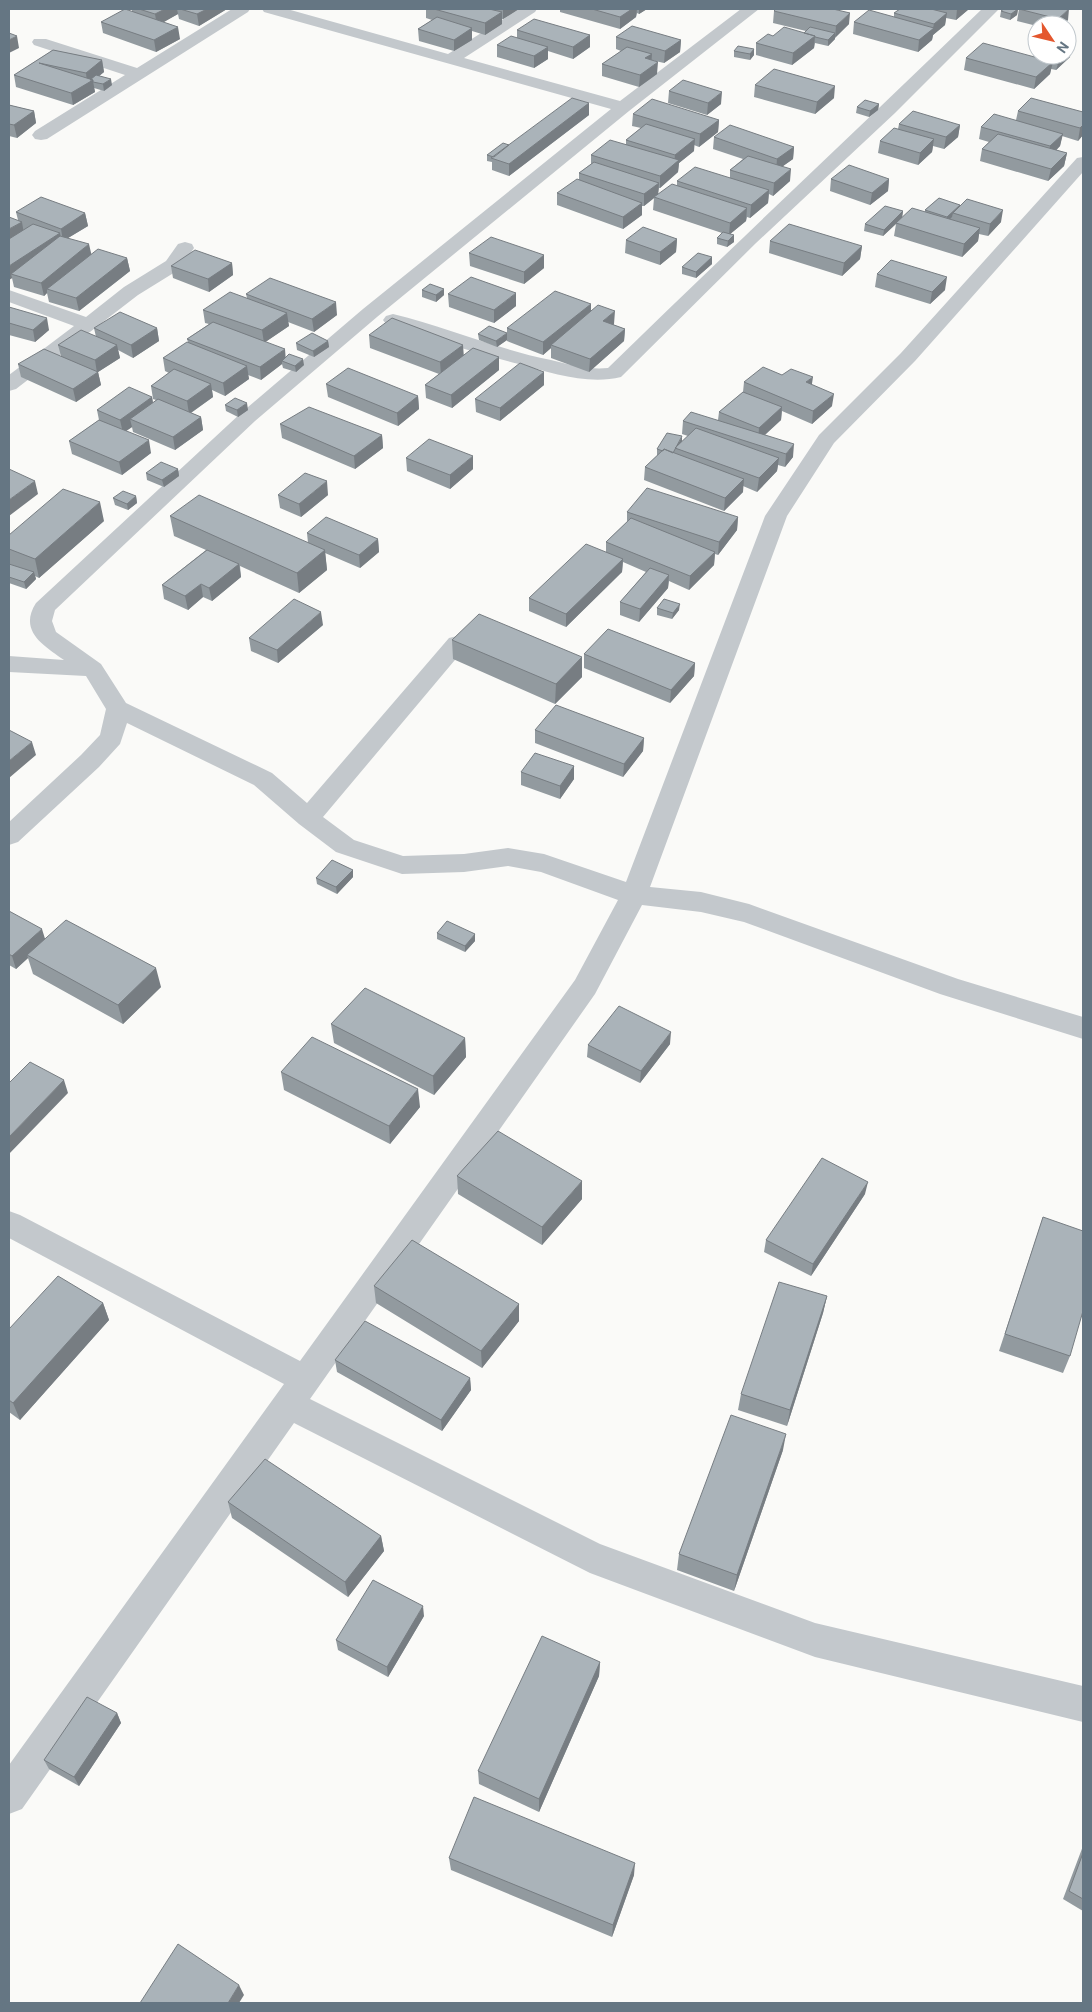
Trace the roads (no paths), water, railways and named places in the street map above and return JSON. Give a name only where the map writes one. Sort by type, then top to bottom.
[{"type":"street","points":[[41,135],[242,9]]},
{"type":"street","points":[[270,9],[306,13],[451,58],[623,107]]},
{"type":"street","points":[[451,58],[529,9]]},
{"type":"street","points":[[751,9],[623,107],[370,313],[248,417],[44,608],[40,621],[46,636],[93,669],[118,708],[263,779],[308,818],[345,846],[402,865],[464,863],[508,857],[544,862],[634,895],[701,902],[749,914],[950,987],[1083,1028]]},
{"type":"street","points":[[370,313],[475,347],[580,373],[601,376],[614,374],[750,239],[889,109],[991,9]]},
{"type":"street","points":[[40,42],[139,74]]},
{"type":"street","points":[[9,1796],[585,987],[634,895],[776,516],[826,439],[908,357],[1083,162]]},
{"type":"street","points":[[9,385],[130,291],[172,264],[185,248]]},
{"type":"street","points":[[9,296],[88,324]]},
{"type":"street","points":[[308,818],[457,643]]},
{"type":"street","points":[[9,664],[93,669]]},
{"type":"street","points":[[9,836],[90,761],[111,738],[118,708]]},
{"type":"street","points":[[9,1224],[296,1391],[590,1557],[815,1640],[1083,1704]]}]
